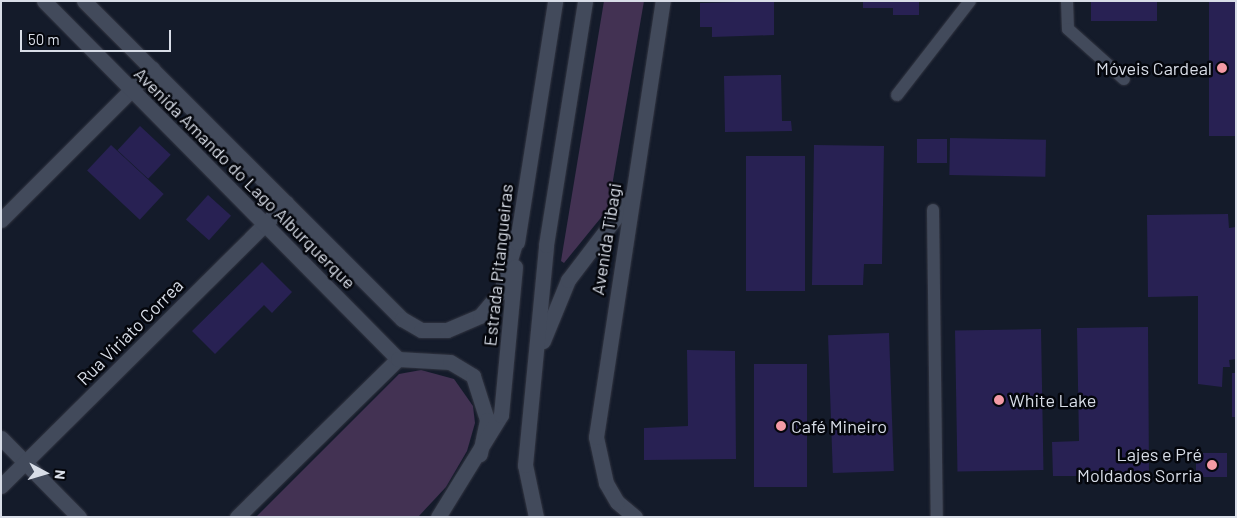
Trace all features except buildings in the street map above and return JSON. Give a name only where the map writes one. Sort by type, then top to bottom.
[{"type":"street","name":"Avenida Amando do Lago Alburquerque","points":[[44,1],[398,359]]},
{"type":"street","name":"Avenida Amando do Lago Alburquerque","points":[[84,1],[402,318],[420,330],[447,330],[480,316],[501,291],[518,233]]},
{"type":"street","name":"Estrada Pitangueiras","points":[[438,517],[480,454],[501,415],[518,233],[555,1]]},
{"type":"street","points":[[536,517],[525,465],[536,366],[546,245],[585,1]]},
{"type":"street","name":"Avenida Tibagi","points":[[635,517],[618,502],[606,483],[596,437],[663,1]]},
{"type":"street","points":[[1,220],[152,69]]},
{"type":"street","points":[[536,366],[568,280],[632,196]]},
{"type":"street","name":"Rua Viriato Correa","points":[[1,486],[286,203]]},
{"type":"street","points":[[237,517],[398,359],[450,362],[473,376],[487,420],[480,454]]},
{"type":"street","points":[[1,438],[79,517]]},
{"type":"lane","points":[[897,95],[970,1]]},
{"type":"lane","points":[[1067,1],[1068,29],[1124,79]]},
{"type":"lane","points":[[933,210],[937,517]]},
{"type":"shaded area","points":[[604,1],[644,1],[608,209],[564,263],[561,261]]},
{"type":"shaded area","points":[[421,370],[454,379],[473,406],[475,423],[467,451],[446,487],[418,517],[256,517],[399,374]]},
{"type":"place","name":"Móveis Cardeal","points":[[1222,68]]},
{"type":"place","name":"White Lake","points":[[999,400]]},
{"type":"place","name":"Café Mineiro","points":[[781,426]]},
{"type":"place","name":"Lajes e Pré Moldados Sorria","points":[[1212,465]]}]
